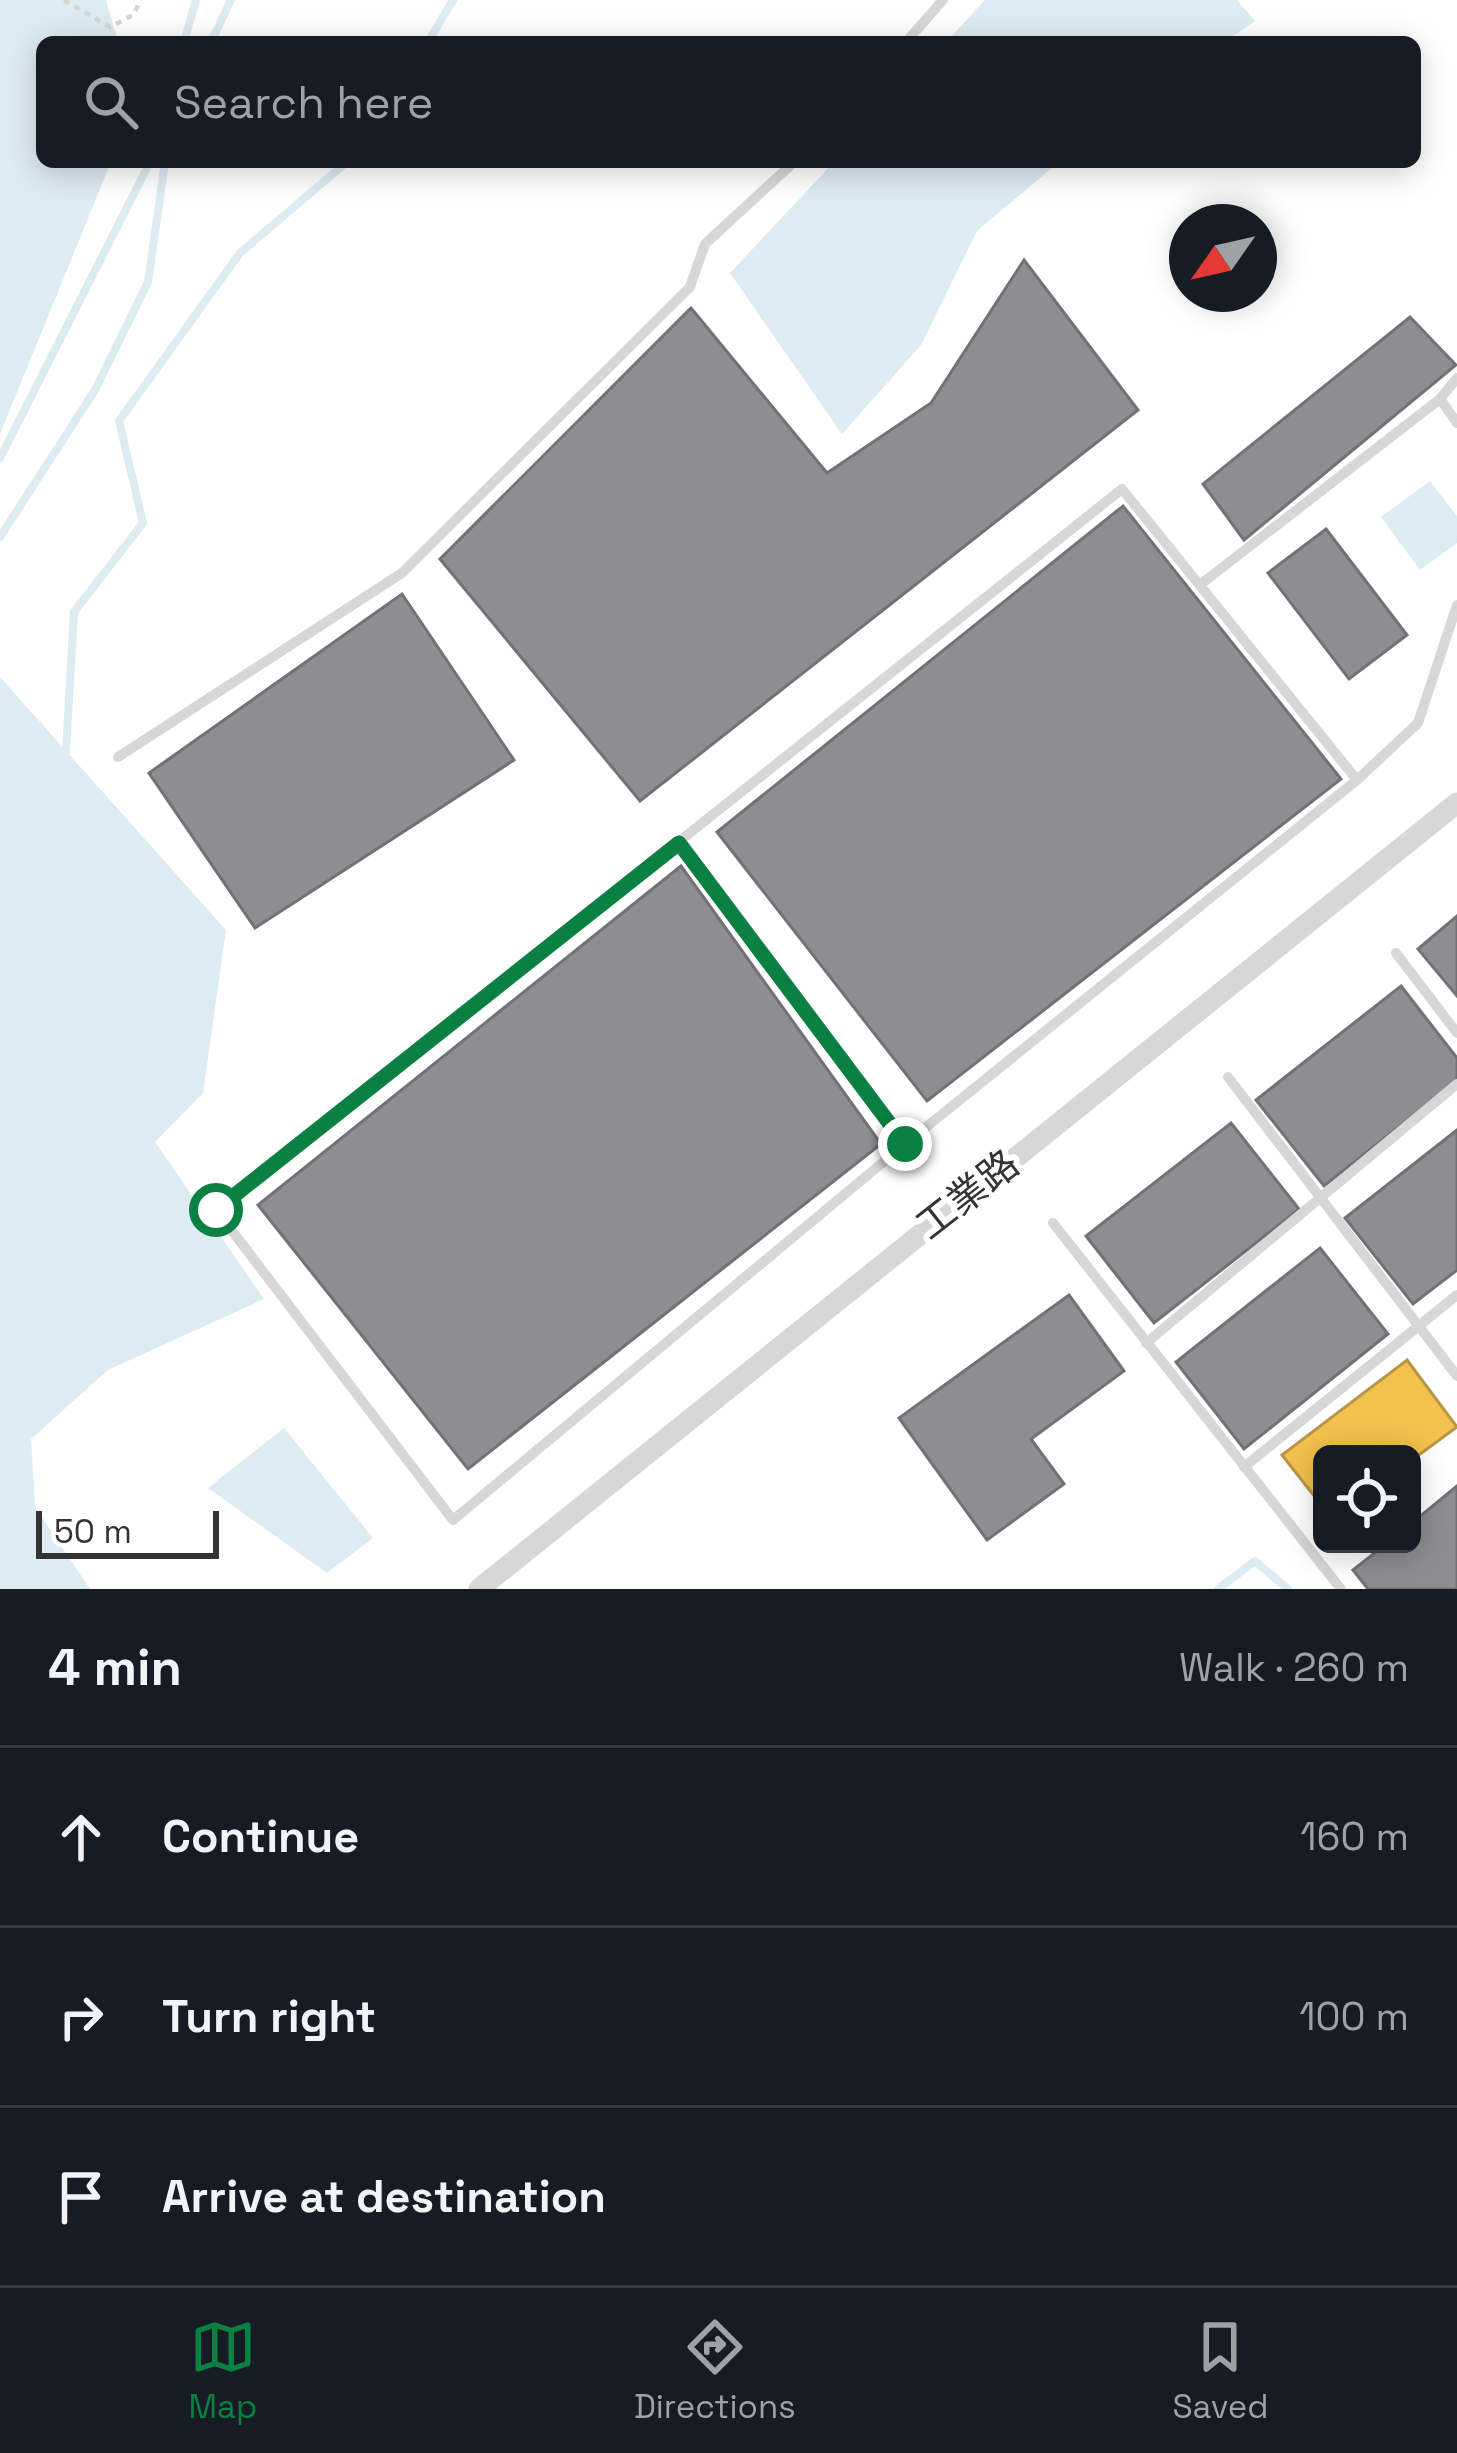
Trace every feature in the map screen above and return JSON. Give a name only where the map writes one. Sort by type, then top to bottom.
[{"type":"street","name":"工業路","points":[[479,1589],[862,1277],[1453,811]]},
{"type":"lane","points":[[911,36],[943,0]]},
{"type":"lane","points":[[118,757],[402,573],[690,287],[705,244],[787,168]]},
{"type":"lane","points":[[1202,584],[1440,400],[1457,378]]},
{"type":"lane","points":[[1440,400],[1457,423]]},
{"type":"lane","points":[[1357,780],[1122,489],[216,1210],[453,1520],[905,1144],[1357,780],[1418,723],[1457,605]]},
{"type":"lane","points":[[679,843],[905,1144]]},
{"type":"lane","points":[[1396,952],[1457,1033]]},
{"type":"lane","points":[[1228,1077],[1457,1376]]},
{"type":"lane","points":[[1146,1342],[1457,1084]]},
{"type":"lane","points":[[1053,1223],[1341,1589]]},
{"type":"lane","points":[[1244,1467],[1457,1294]]},
{"type":"path","points":[[64,0],[110,27],[133,15],[141,0]]},
{"type":"shaded area","points":[[0,0],[106,0],[116,36],[36,36],[36,168],[109,168],[0,434]]},
{"type":"shaded area","points":[[985,0],[1237,0],[1255,21],[1234,36],[952,36]]},
{"type":"shaded area","points":[[828,168],[1052,168],[977,231],[921,345],[842,434],[730,273]]},
{"type":"shaded area","points":[[1430,481],[1457,516],[1457,543],[1420,570],[1381,517]]},
{"type":"shaded area","points":[[0,677],[226,930],[203,1093],[155,1142],[264,1299],[108,1370],[31,1439],[35,1507],[90,1589],[0,1589]]},
{"type":"shaded area","points":[[284,1428],[373,1538],[327,1573],[208,1488]]},
{"type":"building: Homes","points":[[1407,1360],[1457,1427],[1421,1453],[1421,1445],[1313,1445],[1313,1495],[1282,1455]]},
{"type":"building: Industry","points":[[1024,260],[1138,410],[640,801],[440,559],[691,308],[827,473],[931,403]]},
{"type":"building: Industry","points":[[1410,317],[1456,365],[1244,540],[1203,484]]},
{"type":"building: Industry","points":[[1123,506],[1341,779],[927,1101],[717,832]]},
{"type":"building: Industry","points":[[1326,529],[1407,635],[1349,679],[1268,573]]},
{"type":"building: Industry","points":[[402,594],[514,760],[255,928],[149,773]]},
{"type":"building: Industry","points":[[681,866],[881,1144],[468,1469],[258,1205]]},
{"type":"building: Industry","points":[[1457,916],[1457,996],[1418,949]]},
{"type":"building: Industry","points":[[1401,986],[1457,1058],[1457,1081],[1324,1186],[1256,1100]]},
{"type":"building: Industry","points":[[1231,1123],[1299,1209],[1154,1323],[1086,1236]]},
{"type":"building: Industry","points":[[1457,1130],[1457,1270],[1413,1304],[1345,1218]]},
{"type":"building: Industry","points":[[1320,1248],[1388,1334],[1244,1449],[1176,1362]]},
{"type":"building: Industry","points":[[1069,1295],[1124,1371],[1031,1439],[1064,1484],[987,1540],[899,1418]]},
{"type":"building: Industry","points":[[1457,1486],[1457,1589],[1368,1589],[1353,1570],[1375,1553],[1421,1553],[1421,1516]]},
{"type":"waterway","points":[[186,36],[196,0]]},
{"type":"waterway","points":[[214,36],[231,0]]},
{"type":"waterway","points":[[432,36],[453,0]]},
{"type":"waterway","points":[[0,458],[147,168]]},
{"type":"waterway","points":[[0,537],[95,390],[148,282],[164,168]]},
{"type":"waterway","points":[[66,751],[74,612],[143,523],[119,421],[240,253],[340,168]]},
{"type":"waterway","points":[[1218,1589],[1255,1561],[1288,1589]]},
{"type":"route","points":[[216,1210],[679,843],[905,1144]]}]
